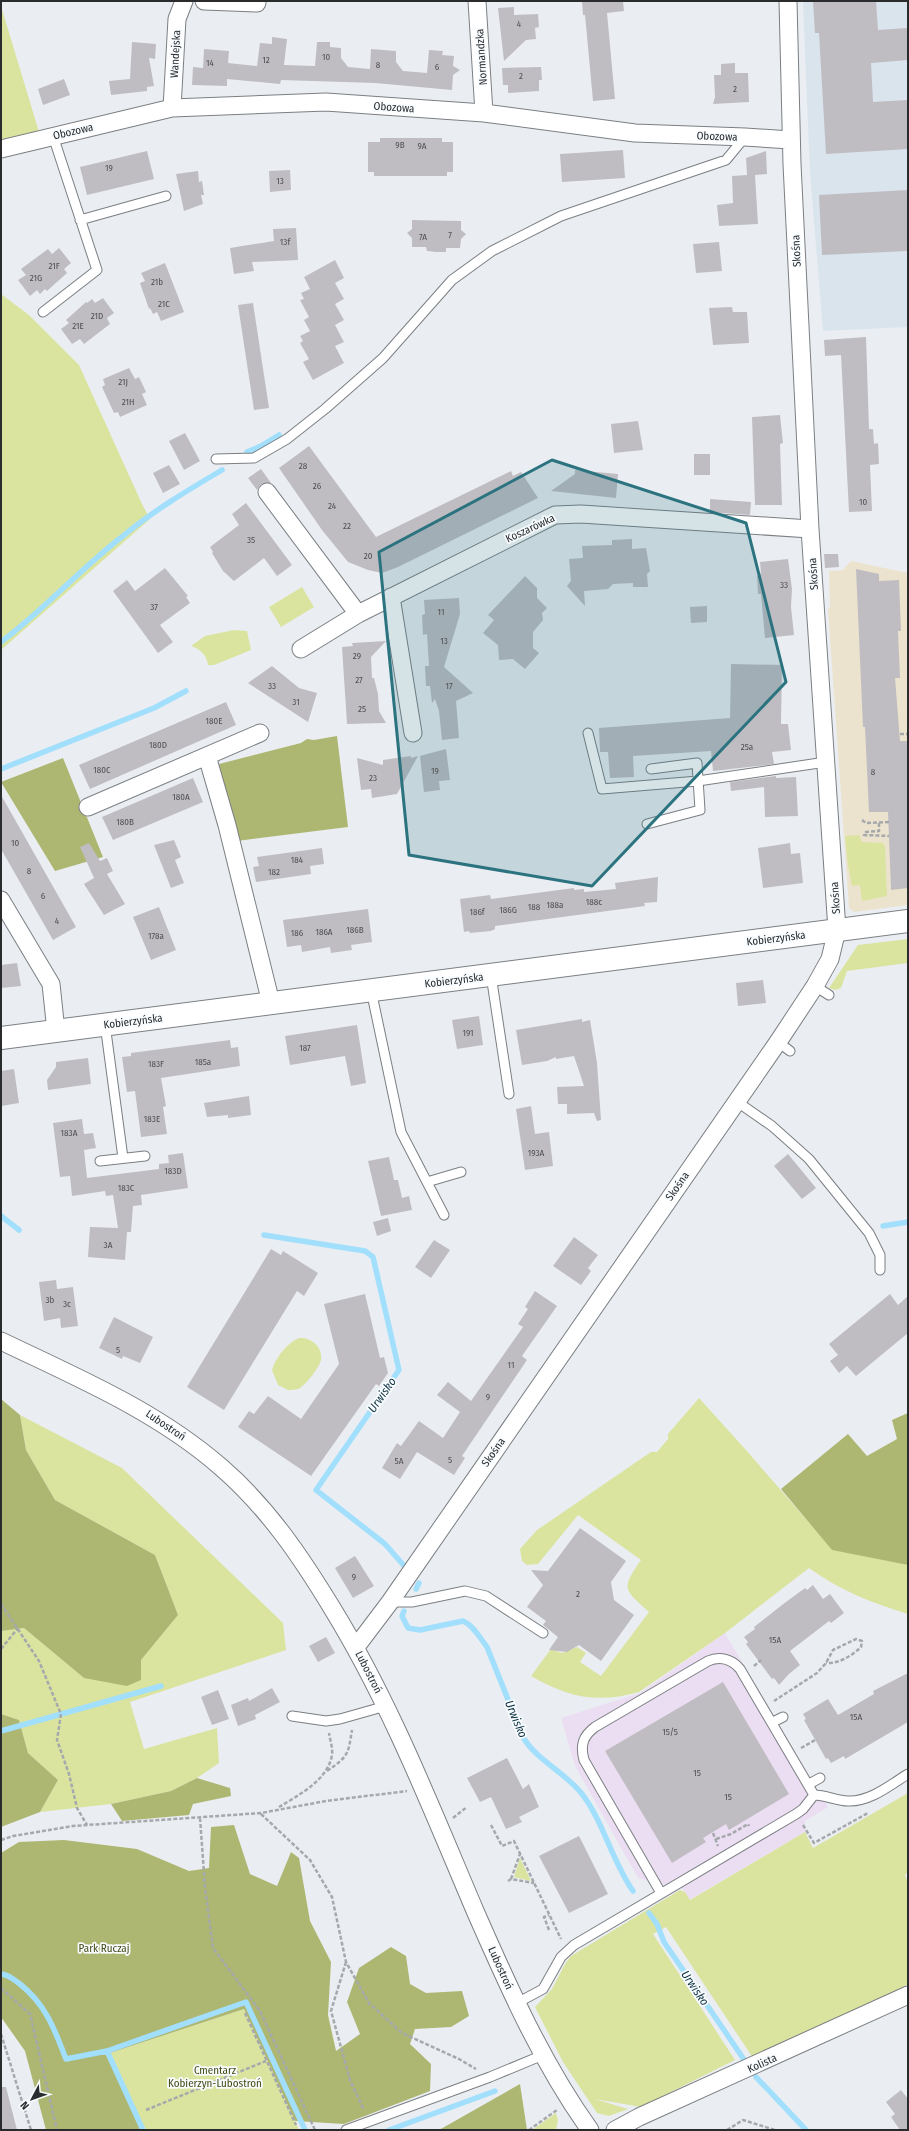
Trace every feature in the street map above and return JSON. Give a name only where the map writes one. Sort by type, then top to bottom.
[{"type":"street","name":"Wandejska","points":[[172,108],[177,19],[184,1]]},
{"type":"street","points":[[204,1],[257,3]]},
{"type":"street","name":"Normandzka","points":[[477,1],[484,113]]},
{"type":"street","name":"Skośna","points":[[356,1647],[390,1602],[736,1101],[784,1047],[822,991],[837,930],[810,529],[791,140],[788,1]]},
{"type":"street","name":"Obozowa","points":[[1,149],[172,108],[326,102],[484,113],[635,133],[745,136],[791,140]]},
{"type":"street","points":[[267,492],[358,614]]},
{"type":"street","name":"Koszarówka","points":[[301,649],[358,614],[555,515],[581,514],[810,529]]},
{"type":"street","points":[[391,597],[413,733]]},
{"type":"street","points":[[88,807],[260,733]]},
{"type":"street","points":[[207,756],[227,825],[271,1003]]},
{"type":"street","points":[[1,900],[51,984],[56,1031]]},
{"type":"street","name":"Kobierzyńska","points":[[1,1038],[908,921]]},
{"type":"street","name":"Lubostroń","points":[[1,1341],[141,1409],[178,1433],[223,1469],[262,1508],[282,1532],[302,1559],[356,1647],[386,1706],[517,2004],[543,2055],[589,2129]]},
{"type":"street","name":"Kolista","points":[[615,2130],[639,2117],[908,1995]]},
{"type":"lane","points":[[43,312],[97,270],[53,136]]},
{"type":"lane","points":[[216,460],[254,458],[287,439],[325,410],[383,358],[452,280],[492,251],[561,216],[726,160],[745,136]]},
{"type":"lane","points":[[80,220],[166,196]]},
{"type":"lane","points":[[588,733],[602,789],[698,781],[826,762]]},
{"type":"lane","points":[[647,824],[700,810],[697,763],[651,769]]},
{"type":"lane","points":[[491,975],[508,1094]]},
{"type":"lane","points":[[370,990],[401,1132],[444,1215]]},
{"type":"lane","points":[[105,1024],[123,1158]]},
{"type":"lane","points":[[736,1101],[772,1126],[808,1159],[869,1233],[880,1254],[880,1270]]},
{"type":"lane","points":[[100,1161],[145,1156]]},
{"type":"lane","points":[[427,1182],[461,1172]]},
{"type":"lane","points":[[390,1602],[412,1602],[465,1591],[486,1596],[543,1633]]},
{"type":"lane","points":[[661,1893],[584,1760],[582,1750],[584,1738],[600,1724],[708,1661],[716,1658],[726,1659],[738,1665],[773,1722],[814,1795]]},
{"type":"lane","points":[[292,1716],[326,1721],[356,1716],[386,1706]]},
{"type":"lane","points":[[773,1722],[783,1717]]},
{"type":"lane","points":[[814,1795],[828,1796],[847,1801],[861,1800],[908,1774]]},
{"type":"lane","points":[[809,1784],[820,1778]]},
{"type":"lane","points":[[517,2004],[543,1989],[556,1963],[569,1948],[796,1814],[804,1809],[814,1795]]},
{"type":"lane","points":[[346,2130],[490,2077],[543,2055]]},
{"type":"path","points":[[900,734],[908,734]]},
{"type":"path","points":[[862,820],[866,823],[891,822]]},
{"type":"path","points":[[879,823],[879,831],[866,832],[864,835],[889,836]]},
{"type":"path","points":[[1,1604],[39,1661],[61,1714],[57,1740],[69,1774],[77,1808],[88,1825]]},
{"type":"path","points":[[1,1649],[18,1628]]},
{"type":"path","points":[[770,1704],[814,1676],[826,1663],[830,1652],[835,1648],[856,1638],[862,1641],[861,1647],[851,1655],[841,1660],[826,1663]]},
{"type":"path","points":[[326,1721],[332,1754],[327,1771]]},
{"type":"path","points":[[277,1809],[301,1793],[341,1761],[349,1751],[352,1730],[356,1728]]},
{"type":"path","points":[[804,1746],[817,1739]]},
{"type":"path","points":[[1,1840],[20,1834],[73,1826],[261,1813],[277,1809],[422,1788]]},
{"type":"path","points":[[449,1821],[467,1807]]},
{"type":"path","points":[[796,1814],[814,1843],[875,1809]]},
{"type":"path","points":[[261,1813],[310,1860],[332,1897],[346,1962],[369,2003],[402,2033],[459,2059],[490,2077]]},
{"type":"path","points":[[200,1818],[205,1887],[213,1948],[260,2011],[315,2130]]},
{"type":"path","points":[[491,1825],[502,1846],[514,1841],[562,1942]]},
{"type":"path","points":[[713,1833],[718,1849]]},
{"type":"path","points":[[520,1854],[510,1880],[534,1883]]},
{"type":"path","points":[[549,1915],[544,1917],[549,1930]]},
{"type":"path","points":[[346,1962],[331,2011],[350,2080],[369,2122]]},
{"type":"path","points":[[1,1988],[30,2014],[57,2130]]},
{"type":"path","points":[[245,2013],[296,2125]]},
{"type":"path","points":[[1,2034],[31,2130]]},
{"type":"path","points":[[146,2110],[266,2061]]},
{"type":"path","points":[[528,2130],[559,2108]]},
{"type":"path","points":[[727,2130],[743,2120],[775,2130]]},
{"type":"highlighted area","points":[[552,460],[746,523],[786,682],[592,886],[409,855],[379,552]]},
{"type":"shaded area","points":[[803,1],[908,1],[908,327],[823,331],[810,173]]},
{"type":"shaded area","points":[[851,561],[908,573],[908,905],[854,912],[849,908],[828,609],[830,607],[829,571],[843,570]]},
{"type":"shaded area","points":[[725,1633],[828,1807],[805,1821],[805,1832],[689,1900],[683,1889],[638,1878],[575,1766],[561,1718],[640,1693]]},
{"type":"green space","points":[[1,6],[39,132],[1,142]]},
{"type":"green space","points":[[1,294],[29,315],[79,365],[150,519],[1,650]]},
{"type":"green space","points":[[302,587],[314,607],[281,627],[269,607]]},
{"type":"green space","points":[[234,630],[247,631],[251,650],[214,665],[208,665],[206,658],[202,653],[191,646],[205,636]]},
{"type":"green space","points":[[337,736],[348,827],[237,841],[219,764],[301,743],[307,739],[314,740]]},
{"type":"green space","points":[[63,758],[103,857],[55,871],[1,782]]},
{"type":"green space","points":[[859,835],[862,842],[883,843],[885,847],[887,896],[862,901],[860,885],[852,886],[845,836]]},
{"type":"green space","points":[[908,939],[908,963],[847,971],[841,988],[835,990],[829,988],[858,945]]},
{"type":"green space","points":[[299,1338],[308,1339],[318,1347],[321,1360],[315,1371],[303,1386],[297,1389],[288,1390],[278,1385],[272,1370],[282,1351],[290,1343]]},
{"type":"green space","points":[[699,1398],[832,1549],[908,1565],[908,1614],[856,1595],[832,1583],[809,1568],[725,1633],[639,1692],[624,1696],[596,1698],[557,1689],[531,1676],[551,1649],[562,1653],[577,1647],[586,1653],[580,1662],[601,1676],[649,1612],[634,1598],[628,1588],[630,1577],[641,1560],[578,1515],[538,1564],[527,1565],[522,1561],[520,1549],[537,1530],[651,1452],[657,1452],[668,1439],[668,1434]]},
{"type":"green space","points":[[1,1399],[20,1415],[26,1450],[55,1500],[155,1555],[178,1615],[141,1660],[141,1680],[127,1686],[84,1678],[24,1628],[1,1631]]},
{"type":"green space","points":[[908,1413],[908,1565],[832,1550],[781,1489],[848,1434],[867,1456],[897,1439],[892,1420]]},
{"type":"green space","points":[[20,1415],[122,1468],[283,1623],[286,1650],[130,1702],[144,1749],[217,1728],[219,1763],[197,1778],[171,1791],[111,1804],[40,1812],[58,1780],[28,1753],[19,1720],[1,1714],[1,1631],[24,1628],[84,1678],[141,1680],[141,1660],[178,1615],[155,1555],[55,1500],[26,1450]]},
{"type":"green space","points":[[1,1714],[19,1720],[28,1753],[58,1780],[40,1812],[1,1827]]},
{"type":"green space","points":[[197,1778],[230,1788],[231,1796],[193,1804],[189,1815],[122,1821],[111,1804],[171,1791]]},
{"type":"green space","points":[[908,1793],[908,1873],[905,1874],[908,1884],[908,1984],[887,1997],[753,2058],[666,1927],[653,1934],[735,2060],[641,2107],[595,2099],[628,2109],[609,2116],[597,2113],[563,2062],[535,2007],[552,1989],[565,1964],[571,1956],[680,1890],[685,1892],[690,1900],[805,1832],[813,1848]]},
{"type":"green space","name":"Park Ruczaj","points":[[234,1825],[250,1874],[277,1886],[291,1852],[299,1858],[310,1921],[331,1962],[328,2015],[336,2051],[360,2034],[347,2002],[359,1968],[391,1947],[406,1956],[410,1984],[426,1993],[462,1991],[469,2016],[451,2027],[415,2029],[410,2044],[431,2064],[430,2091],[344,2124],[295,2121],[244,2009],[110,2053],[145,2130],[46,2130],[25,2051],[1,2017],[1,1853],[19,1842],[64,1840],[137,1849],[189,1871],[209,1868],[211,1827]]},
{"type":"green space","points":[[520,1858],[531,1881],[514,1877]]},
{"type":"green space","name":"Cmentarz Kobierzyn-Lubostroń","points":[[244,2009],[299,2130],[145,2130],[110,2053]]},
{"type":"green space","points":[[520,2084],[527,2130],[439,2130]]},
{"type":"green space","points":[[556,2113],[558,2120],[556,2130],[532,2130]]},
{"type":"building","points":[[582,1],[623,1],[624,11],[607,13],[615,99],[593,101],[585,15],[583,15]]},
{"type":"building","points":[[813,1],[876,1],[878,30],[908,28],[908,60],[871,63],[873,102],[908,100],[908,149],[826,154],[819,33],[815,33]]},
{"type":"building","points":[[514,7],[514,15],[538,14],[539,27],[535,28],[536,39],[526,40],[504,61],[498,8]]},
{"type":"building","points":[[272,37],[287,39],[284,65],[315,66],[317,42],[330,42],[330,47],[341,48],[341,58],[348,67],[370,69],[371,49],[396,51],[396,62],[403,71],[427,73],[429,50],[443,51],[442,55],[454,56],[453,66],[460,70],[453,75],[452,90],[375,83],[281,80],[280,84],[227,79],[227,86],[192,85],[193,67],[203,68],[204,49],[229,51],[228,63],[257,66],[260,43],[272,44]]},
{"type":"building","points":[[132,42],[156,44],[155,59],[149,58],[154,86],[147,87],[147,91],[111,95],[109,81],[130,79]]},
{"type":"building","points":[[735,63],[735,73],[748,73],[749,102],[713,104],[715,97],[714,75],[721,75],[721,64]]},
{"type":"building","points":[[541,67],[542,80],[539,80],[539,91],[508,93],[508,85],[503,85],[502,68]]},
{"type":"building","points":[[64,79],[70,95],[43,105],[38,89]]},
{"type":"building","points":[[380,138],[442,138],[442,142],[453,142],[453,172],[447,172],[447,176],[374,176],[374,172],[368,172],[368,142],[380,142]]},
{"type":"building","points":[[623,150],[625,178],[562,182],[560,154]]},
{"type":"building","points":[[147,151],[154,179],[87,195],[80,167]]},
{"type":"building","points":[[766,151],[767,174],[755,175],[758,224],[719,226],[717,205],[733,203],[732,176],[747,175],[746,158]]},
{"type":"building","points":[[290,170],[291,190],[270,192],[269,171]]},
{"type":"building","points":[[198,171],[199,182],[202,181],[204,195],[201,195],[203,204],[184,211],[176,174]]},
{"type":"building","points":[[908,190],[908,251],[822,255],[819,195]]},
{"type":"building","points":[[412,220],[461,221],[461,230],[466,234],[461,239],[460,248],[446,248],[446,252],[427,251],[426,247],[412,247],[412,238],[407,233],[412,229]]},
{"type":"building","points":[[296,228],[298,260],[252,262],[254,271],[234,274],[230,248],[274,241],[273,229]]},
{"type":"building","points":[[719,242],[722,271],[696,273],[693,244]]},
{"type":"building","points":[[59,248],[71,263],[64,269],[67,273],[47,291],[45,289],[40,294],[37,290],[30,296],[18,280],[26,275],[21,269],[48,249],[52,254]]},
{"type":"building","points":[[335,260],[344,278],[335,283],[344,299],[335,304],[344,320],[335,325],[344,342],[335,346],[344,363],[313,380],[303,362],[309,359],[300,343],[303,341],[300,336],[310,331],[304,320],[309,317],[300,300],[304,299],[301,293],[310,289],[304,277]]},
{"type":"building","points":[[165,263],[184,312],[161,321],[157,312],[153,314],[150,308],[149,309],[140,283],[145,281],[141,273]]},
{"type":"building","points":[[103,298],[114,313],[107,318],[110,324],[84,344],[80,339],[72,344],[61,329],[69,323],[66,320],[86,302],[87,303],[92,299],[95,303]]},
{"type":"building","points":[[253,303],[269,408],[254,410],[238,305]]},
{"type":"building","points":[[732,307],[733,312],[747,312],[749,343],[713,345],[709,308]]},
{"type":"building","points":[[866,337],[869,429],[873,429],[874,444],[878,443],[879,464],[870,465],[872,511],[849,512],[841,355],[825,356],[824,340]]},
{"type":"building","points":[[129,368],[135,379],[139,377],[146,392],[142,394],[147,405],[120,417],[118,412],[114,413],[102,387],[105,385],[103,379]]},
{"type":"building","points":[[780,415],[783,443],[780,444],[782,505],[755,505],[752,417]]},
{"type":"building","points":[[638,421],[643,450],[614,453],[611,424]]},
{"type":"building","points":[[185,433],[200,461],[184,470],[169,441]]},
{"type":"building","points":[[309,446],[376,537],[511,471],[513,476],[521,472],[538,498],[398,567],[382,573],[368,570],[348,562],[322,530],[279,468]]},
{"type":"building","points":[[694,454],[710,454],[710,475],[694,475]]},
{"type":"building","points":[[169,465],[180,484],[163,493],[153,473]]},
{"type":"building","points":[[261,469],[271,483],[261,484],[257,490],[248,478]]},
{"type":"building","points":[[575,470],[618,474],[616,498],[551,491],[575,474]]},
{"type":"building","points":[[710,499],[751,502],[750,515],[710,512]]},
{"type":"building","points":[[246,503],[292,565],[277,576],[264,558],[234,581],[223,571],[212,553],[213,552],[210,547],[239,525],[232,514]]},
{"type":"building","points":[[632,539],[632,549],[646,548],[650,571],[647,574],[648,587],[633,587],[633,583],[613,584],[608,589],[584,591],[585,606],[567,586],[571,581],[569,559],[583,558],[582,546],[612,545],[612,540]]},
{"type":"building","points":[[824,554],[838,554],[839,567],[825,568]]},
{"type":"building","points":[[788,559],[792,589],[791,607],[794,635],[765,638],[761,594],[758,594],[757,576],[761,573],[760,562]]},
{"type":"building","points":[[165,568],[188,596],[186,597],[190,603],[160,625],[173,642],[158,653],[113,591],[127,580],[135,591]]},
{"type":"building","points":[[856,569],[879,574],[879,581],[899,580],[901,631],[898,631],[900,678],[895,678],[900,741],[908,741],[908,888],[891,890],[888,812],[869,812],[865,727],[863,727]]},
{"type":"building","points":[[525,576],[537,588],[537,598],[547,608],[542,613],[543,620],[533,632],[533,648],[539,653],[525,669],[513,659],[499,660],[498,645],[483,633],[494,620],[488,615]]},
{"type":"building","points":[[459,598],[460,614],[444,667],[473,693],[456,701],[459,738],[442,740],[439,711],[435,699],[432,703],[430,686],[426,686],[425,666],[429,666],[427,634],[423,635],[422,615],[425,614],[424,600]]},
{"type":"building","points":[[707,606],[707,622],[691,623],[690,607]]},
{"type":"building","points":[[386,641],[371,657],[372,678],[374,678],[378,694],[379,711],[386,723],[347,724],[342,647],[353,646],[352,643]]},
{"type":"building","points":[[731,664],[782,665],[781,724],[788,724],[791,750],[772,752],[774,764],[713,771],[711,751],[633,756],[634,777],[610,778],[608,752],[600,752],[599,728],[730,718]]},
{"type":"building","points":[[272,666],[299,688],[317,693],[308,722],[248,683]]},
{"type":"building","points":[[226,702],[236,725],[90,789],[79,765]]},
{"type":"building","points":[[446,749],[450,780],[439,781],[440,790],[424,792],[420,756]]},
{"type":"building","points":[[411,756],[411,758],[418,756],[397,794],[372,798],[371,789],[361,790],[357,758],[383,765],[383,760]]},
{"type":"building","points":[[776,776],[776,778],[796,777],[798,816],[765,817],[764,787],[731,791],[730,782]]},
{"type":"building","points":[[193,778],[203,802],[113,840],[102,817]]},
{"type":"building","points":[[1,795],[76,927],[53,940],[1,849]]},
{"type":"building","points":[[174,840],[181,857],[175,860],[184,883],[171,888],[154,845]]},
{"type":"building","points":[[89,843],[100,861],[107,858],[113,871],[107,874],[125,904],[104,915],[84,884],[94,878],[80,847]]},
{"type":"building","points":[[790,843],[791,854],[800,853],[803,883],[763,888],[758,848]]},
{"type":"building","points":[[322,848],[324,864],[310,866],[311,874],[256,882],[253,867],[259,866],[257,857]]},
{"type":"building","points":[[658,877],[657,902],[644,903],[645,906],[495,926],[495,929],[491,931],[470,933],[469,931],[464,932],[460,899],[490,895],[491,899],[574,888],[574,890],[584,889],[584,892],[616,889],[615,883]]},
{"type":"building","points":[[159,907],[176,950],[151,960],[133,917]]},
{"type":"building","points":[[368,909],[372,942],[351,945],[352,950],[331,953],[330,947],[302,952],[301,945],[287,947],[283,920]]},
{"type":"building","points":[[17,963],[21,986],[1,988],[1,965]]},
{"type":"building","points":[[763,980],[766,1003],[738,1006],[736,983]]},
{"type":"building","points":[[479,1016],[483,1045],[457,1049],[452,1020]]},
{"type":"building","points":[[582,1019],[582,1022],[590,1020],[597,1063],[601,1120],[597,1121],[594,1113],[567,1114],[567,1104],[558,1104],[557,1087],[584,1086],[574,1056],[556,1059],[556,1057],[547,1061],[522,1065],[516,1030]]},
{"type":"building","points":[[357,1025],[366,1083],[351,1086],[345,1056],[290,1065],[285,1036]]},
{"type":"building","points":[[230,1040],[231,1048],[238,1047],[240,1066],[161,1078],[166,1106],[163,1107],[167,1134],[141,1137],[135,1091],[127,1092],[122,1057],[131,1056],[131,1053]]},
{"type":"building","points":[[88,1058],[91,1084],[48,1090],[47,1080],[56,1067],[56,1062]]},
{"type":"building","points":[[14,1069],[19,1103],[1,1106],[1,1071]]},
{"type":"building","points":[[249,1096],[251,1115],[228,1118],[228,1115],[207,1117],[204,1103]]},
{"type":"building","points":[[531,1106],[535,1134],[549,1132],[553,1166],[525,1170],[516,1109]]},
{"type":"building","points":[[82,1119],[84,1134],[93,1133],[96,1148],[84,1150],[87,1178],[159,1169],[159,1164],[169,1163],[168,1155],[183,1153],[188,1188],[141,1195],[142,1205],[133,1206],[131,1232],[127,1232],[125,1260],[88,1257],[90,1227],[118,1228],[113,1195],[106,1196],[105,1191],[72,1196],[70,1176],[60,1177],[53,1123]]},
{"type":"building","points":[[788,1154],[816,1188],[802,1199],[774,1166]]},
{"type":"building","points":[[389,1157],[394,1180],[398,1180],[402,1198],[409,1196],[412,1210],[381,1216],[368,1161]]},
{"type":"building","points":[[388,1218],[391,1231],[377,1236],[373,1222]]},
{"type":"building","points":[[574,1237],[598,1255],[588,1268],[591,1271],[581,1285],[553,1266]]},
{"type":"building","points":[[434,1240],[450,1250],[431,1278],[415,1267]]},
{"type":"building","points":[[271,1249],[281,1255],[283,1251],[318,1273],[304,1296],[297,1291],[224,1410],[187,1387]]},
{"type":"building","points":[[56,1280],[57,1289],[73,1287],[78,1326],[61,1328],[60,1318],[44,1321],[39,1282]]},
{"type":"building","points":[[535,1291],[557,1306],[522,1356],[527,1360],[462,1456],[465,1458],[454,1475],[417,1452],[400,1479],[382,1468],[397,1443],[401,1446],[419,1421],[443,1438],[460,1412],[437,1395],[448,1382],[471,1401],[523,1327],[518,1324],[528,1309],[525,1307]]},
{"type":"building","points":[[365,1294],[380,1358],[384,1357],[388,1373],[379,1386],[376,1384],[311,1476],[238,1427],[249,1411],[254,1414],[268,1396],[301,1419],[339,1364],[324,1304]]},
{"type":"building","points":[[890,1294],[898,1305],[908,1296],[908,1333],[856,1376],[847,1366],[839,1373],[830,1361],[838,1355],[829,1344]]},
{"type":"building","points":[[114,1317],[153,1337],[140,1363],[123,1356],[122,1359],[99,1348]]},
{"type":"building","points":[[580,1528],[626,1561],[611,1582],[614,1600],[634,1615],[601,1661],[579,1645],[567,1652],[549,1650],[558,1637],[543,1625],[546,1621],[527,1607],[543,1585],[531,1570],[548,1571]]},
{"type":"building","points":[[355,1556],[374,1586],[353,1598],[335,1568]]},
{"type":"building","points":[[813,1585],[823,1599],[830,1594],[844,1613],[831,1623],[829,1621],[790,1651],[800,1665],[779,1685],[774,1678],[772,1679],[746,1644],[748,1642],[744,1637],[755,1629],[754,1627],[782,1605],[805,1588],[807,1590]]},
{"type":"building","points":[[326,1637],[335,1653],[318,1662],[309,1646]]},
{"type":"building","points":[[908,1673],[908,1722],[845,1759],[844,1756],[831,1763],[828,1758],[826,1759],[804,1720],[806,1719],[803,1714],[828,1699],[838,1715],[874,1694],[873,1691]]},
{"type":"building","points":[[723,1682],[789,1794],[729,1830],[726,1824],[703,1838],[706,1842],[672,1863],[605,1751]]},
{"type":"building","points":[[272,1688],[280,1702],[255,1715],[256,1719],[238,1726],[231,1705],[248,1698],[249,1701]]},
{"type":"building","points":[[218,1690],[229,1719],[212,1725],[201,1697]]},
{"type":"building","points":[[507,1758],[523,1789],[529,1784],[539,1807],[519,1817],[522,1822],[506,1829],[491,1797],[480,1802],[467,1778]]},
{"type":"building","points":[[579,1836],[608,1894],[569,1913],[539,1856]]},
{"type":"building","points":[[1,2087],[6,2087],[17,2130],[1,2130]]},
{"type":"building","points":[[901,2090],[908,2099],[908,2130],[900,2130],[891,2117],[895,2114],[886,2102]]},
{"type":"waterway","points":[[247,452],[261,446],[279,435]]},
{"type":"waterway","points":[[1,642],[17,630],[92,562],[134,527],[171,501],[222,470]]},
{"type":"waterway","points":[[1,769],[154,708],[186,691]]},
{"type":"waterway","name":"Urwisko","points":[[1,1216],[19,1230]]},
{"type":"waterway","points":[[883,1226],[908,1222]]},
{"type":"waterway","name":"Urwisko","points":[[264,1235],[365,1251],[373,1257],[399,1370],[316,1490],[385,1544],[406,1568]]},
{"type":"waterway","name":"Urwisko","points":[[416,1589],[419,1583]]},
{"type":"waterway","name":"Urwisko","points":[[404,1611],[402,1616],[408,1628],[420,1630],[463,1621],[470,1625],[476,1632],[487,1647],[523,1737],[543,1760],[568,1779],[582,1794],[596,1816],[619,1867],[633,1891]]},
{"type":"waterway","points":[[1,1731],[161,1686]]},
{"type":"waterway","name":"Urwisko","points":[[649,1913],[657,1924],[664,1942],[745,2061]]},
{"type":"waterway","points":[[1,1974],[9,1976],[20,1984],[29,1992],[43,2009],[53,2027],[66,2059],[107,2051],[246,2002],[305,2130]]},
{"type":"waterway","points":[[107,2051],[143,2130]]},
{"type":"waterway","name":"Urwisko","points":[[756,2077],[806,2130]]},
{"type":"waterway","points":[[389,2130],[495,2091]]}]
